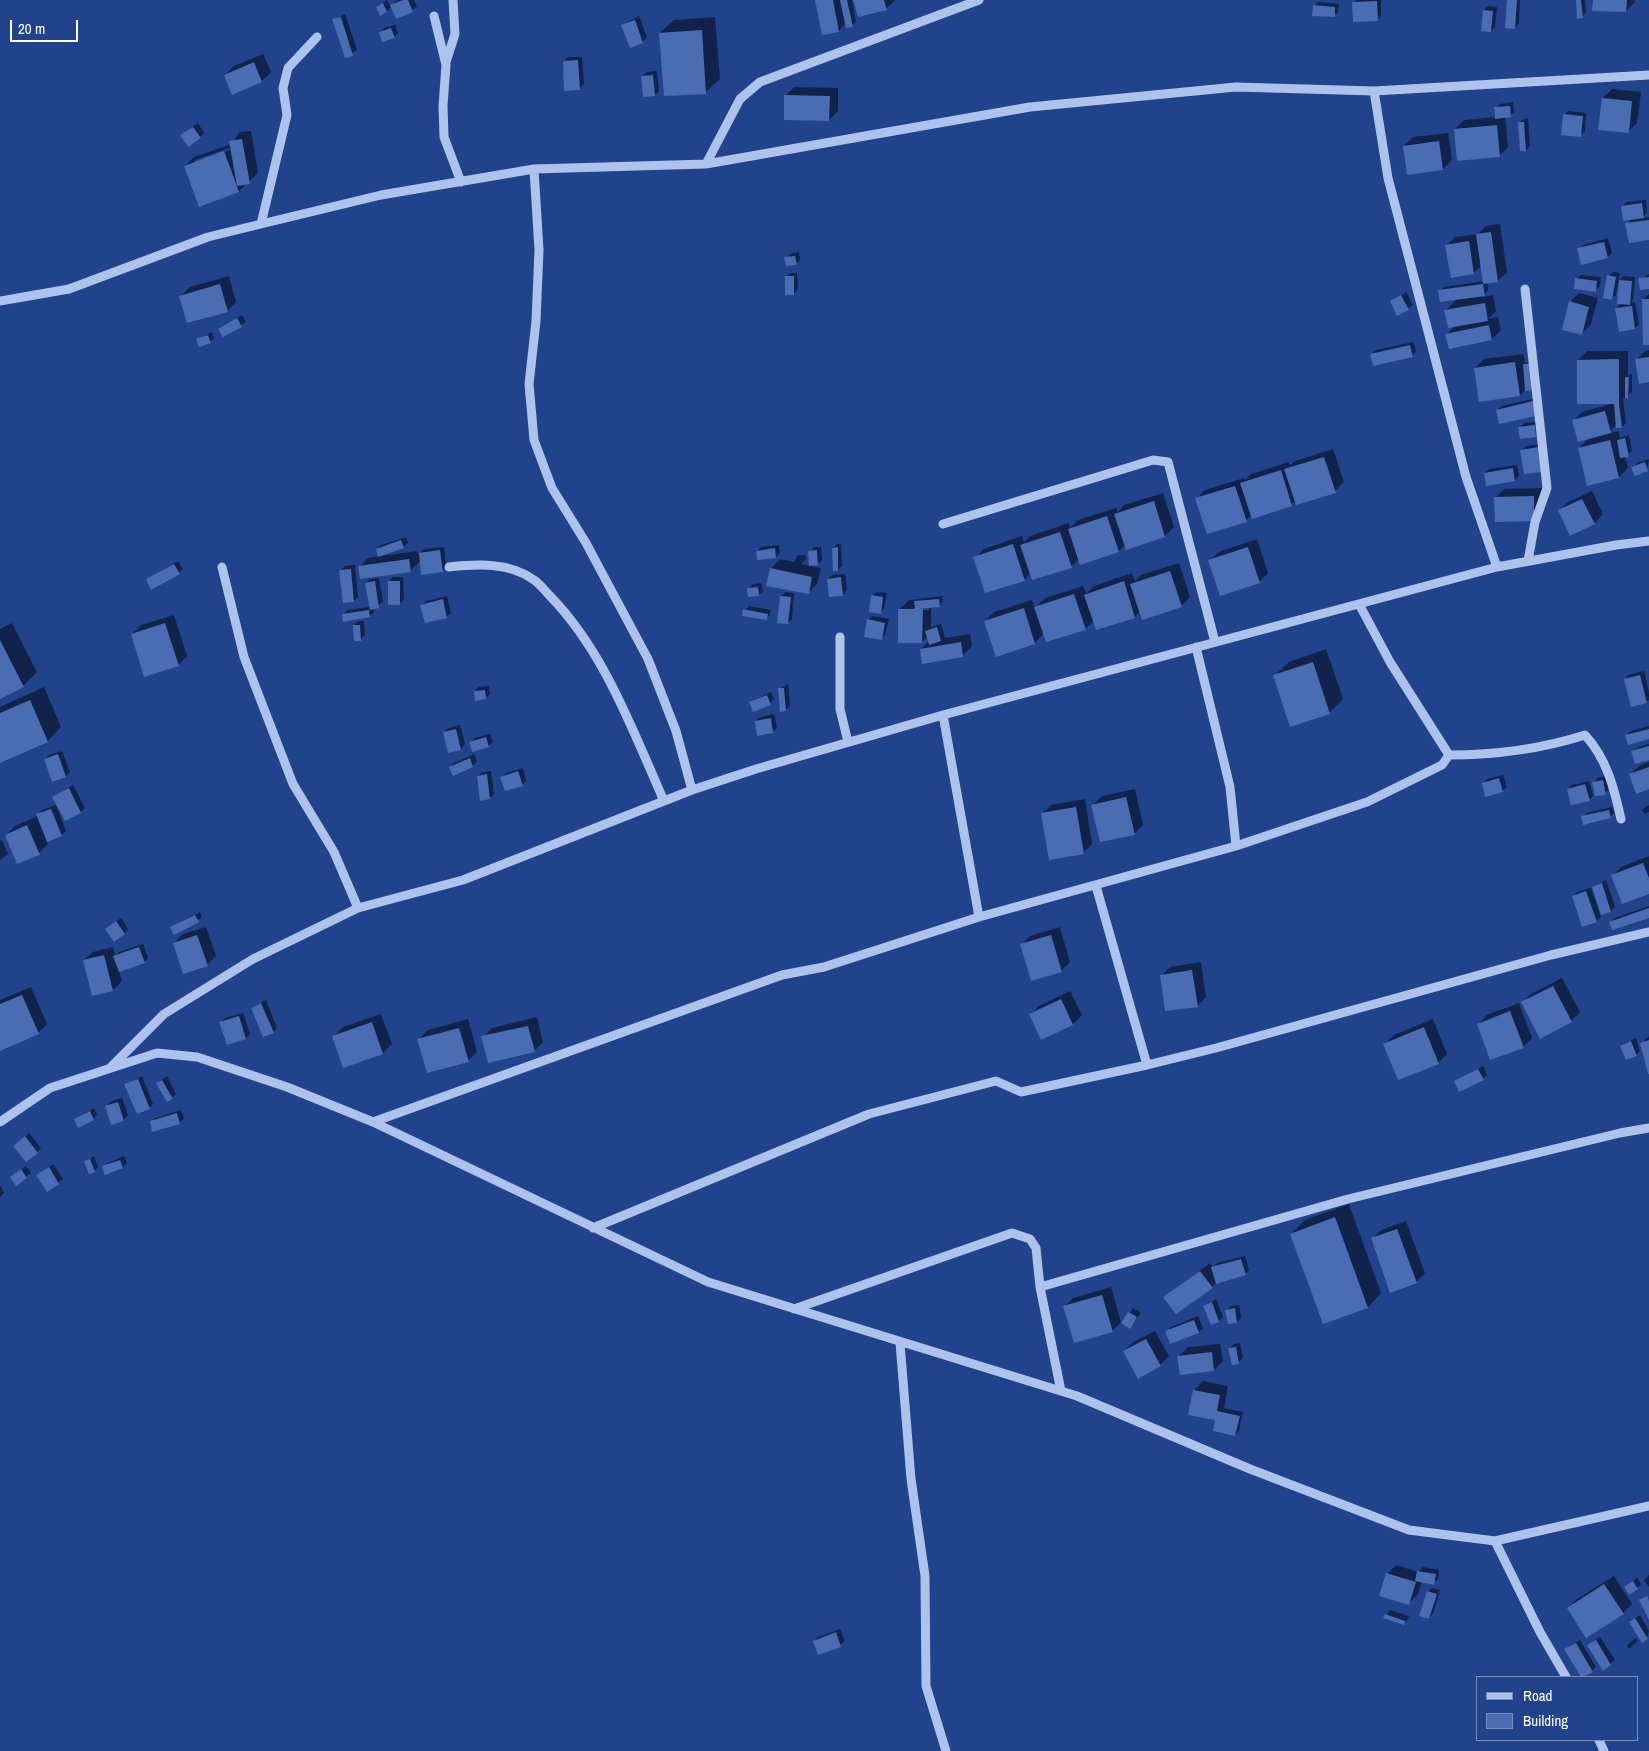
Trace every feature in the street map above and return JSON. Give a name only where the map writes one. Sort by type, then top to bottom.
[{"type":"street","points":[[452,0],[454,34],[446,65],[443,106],[444,137],[461,182]]},
{"type":"street","points":[[706,164],[740,99],[760,82],[979,0]]},
{"type":"street","points":[[434,16],[446,65]]},
{"type":"street","points":[[261,224],[286,116],[283,88],[288,68],[317,37]]},
{"type":"street","points":[[0,301],[69,290],[208,238],[261,224],[381,195],[534,169],[706,164],[1030,107],[1236,87],[1374,91],[1649,75]]},
{"type":"street","points":[[1374,91],[1388,178],[1466,477],[1496,567]]},
{"type":"street","points":[[534,169],[539,250],[536,321],[529,384],[534,440],[552,488],[586,543],[648,659],[676,731],[692,790]]},
{"type":"street","points":[[1525,289],[1547,488],[1535,522],[1528,561]]},
{"type":"street","points":[[943,524],[1153,460],[1168,462],[1214,642]]},
{"type":"street","points":[[110,1069],[164,1014],[253,959],[358,908],[463,880],[692,790],[943,715],[1496,567],[1616,545],[1649,542]]},
{"type":"street","points":[[449,568],[495,565],[510,569],[534,580],[567,614],[594,655],[631,727],[664,801]]},
{"type":"street","points":[[222,566],[244,658],[293,784],[334,852],[358,908]]},
{"type":"street","points":[[1359,604],[1390,662],[1448,755]]},
{"type":"street","points":[[840,637],[840,708],[848,742]]},
{"type":"street","points":[[1196,647],[1230,787],[1236,846]]},
{"type":"street","points":[[943,715],[979,918]]},
{"type":"street","points":[[1448,755],[1485,755],[1564,741],[1586,734],[1595,745],[1608,768],[1621,819]]},
{"type":"street","points":[[373,1122],[782,975],[824,967],[979,918],[1236,846],[1367,802],[1442,765],[1448,755]]},
{"type":"street","points":[[1096,886],[1147,1065]]},
{"type":"street","points":[[593,1228],[869,1114],[996,1081],[1021,1092],[1147,1065],[1216,1048],[1551,954],[1649,932]]},
{"type":"street","points":[[0,1122],[50,1088],[157,1053],[197,1057],[287,1087],[373,1122],[708,1282],[900,1343],[1077,1396],[1250,1469],[1409,1530],[1495,1541],[1649,1506]]},
{"type":"street","points":[[1040,1287],[1348,1199],[1620,1133],[1649,1128]]},
{"type":"street","points":[[794,1309],[1012,1233],[1030,1239],[1036,1248],[1040,1287],[1061,1391]]},
{"type":"street","points":[[900,1343],[911,1479],[924,1576],[926,1686],[946,1751]]},
{"type":"street","points":[[1495,1541],[1540,1632],[1565,1676]]},
{"type":"building","points":[[408,0],[413,12],[396,19],[390,5]]},
{"type":"building","points":[[815,0],[833,0],[839,32],[822,35]]},
{"type":"building","points":[[840,0],[847,0],[853,27],[846,28]]},
{"type":"building","points":[[853,0],[884,0],[887,10],[858,17]]},
{"type":"building","points":[[1507,0],[1517,0],[1515,29],[1505,28]]},
{"type":"building","points":[[1576,0],[1581,0],[1583,18],[1577,19]]},
{"type":"building","points":[[1593,0],[1627,0],[1626,12],[1592,11]]},
{"type":"building","points":[[1377,1],[1378,21],[1353,22],[1352,2]]},
{"type":"building","points":[[383,3],[387,12],[380,16],[376,7]]},
{"type":"building","points":[[1313,5],[1335,7],[1335,17],[1312,16]]},
{"type":"building","points":[[1483,10],[1493,11],[1491,32],[1481,31]]},
{"type":"building","points":[[341,17],[353,56],[345,58],[332,19]]},
{"type":"building","points":[[635,20],[643,43],[630,48],[621,25]]},
{"type":"building","points":[[391,28],[395,38],[382,42],[379,32]]},
{"type":"building","points":[[702,30],[706,94],[664,96],[659,33]]},
{"type":"building","points":[[578,60],[580,90],[564,91],[563,61]]},
{"type":"building","points":[[254,62],[262,82],[232,95],[224,75]]},
{"type":"building","points":[[653,75],[655,96],[643,97],[641,76]]},
{"type":"building","points":[[784,95],[830,96],[829,121],[784,120]]},
{"type":"building","points":[[1602,98],[1632,101],[1629,133],[1598,130]]},
{"type":"building","points":[[1510,106],[1511,117],[1495,119],[1494,107]]},
{"type":"building","points":[[1563,114],[1583,116],[1581,137],[1561,135]]},
{"type":"building","points":[[1518,122],[1524,122],[1526,151],[1520,151]]},
{"type":"building","points":[[1497,125],[1500,157],[1457,161],[1454,129]]},
{"type":"building","points":[[193,127],[201,138],[188,147],[180,135]]},
{"type":"building","points":[[242,139],[250,184],[237,186],[229,141]]},
{"type":"building","points":[[1439,141],[1443,170],[1407,175],[1403,146]]},
{"type":"building","points":[[224,151],[239,192],[199,207],[184,166]]},
{"type":"building","points":[[1642,203],[1644,218],[1623,221],[1621,206]]},
{"type":"building","points":[[1649,220],[1649,240],[1629,243],[1625,223]]},
{"type":"building","points":[[1491,232],[1498,282],[1483,284],[1476,234]]},
{"type":"building","points":[[1469,241],[1474,274],[1451,278],[1445,245]]},
{"type":"building","points":[[1604,242],[1608,258],[1581,265],[1577,248]]},
{"type":"building","points":[[795,256],[797,265],[786,266],[784,257]]},
{"type":"building","points":[[1607,275],[1616,277],[1612,300],[1603,298]]},
{"type":"building","points":[[785,276],[794,276],[794,295],[785,295]]},
{"type":"building","points":[[1649,277],[1649,289],[1640,290],[1638,278]]},
{"type":"building","points":[[1575,278],[1597,281],[1596,292],[1574,289]]},
{"type":"building","points":[[1619,280],[1632,281],[1630,305],[1617,304]]},
{"type":"building","points":[[220,284],[228,312],[187,323],[179,296]]},
{"type":"building","points":[[1483,284],[1485,296],[1440,302],[1438,290]]},
{"type":"building","points":[[1401,295],[1409,310],[1397,316],[1390,301]]},
{"type":"building","points":[[1642,299],[1649,299],[1649,345],[1643,345]]},
{"type":"building","points":[[1569,301],[1589,307],[1582,335],[1562,330]]},
{"type":"building","points":[[1485,303],[1488,321],[1448,328],[1444,310]]},
{"type":"building","points":[[1632,306],[1635,329],[1619,332],[1615,308]]},
{"type":"building","points":[[237,318],[242,327],[223,337],[218,329]]},
{"type":"building","points":[[1489,325],[1492,340],[1449,349],[1445,334]]},
{"type":"building","points":[[208,335],[211,343],[199,347],[196,339]]},
{"type":"building","points":[[1410,345],[1413,357],[1373,366],[1370,354]]},
{"type":"building","points":[[1649,357],[1649,382],[1639,384],[1635,359]]},
{"type":"building","points":[[1619,359],[1619,404],[1622,428],[1616,428],[1614,404],[1577,404],[1577,360]]},
{"type":"building","points":[[1515,362],[1520,396],[1479,402],[1474,368]]},
{"type":"building","points":[[1523,364],[1531,364],[1532,390],[1525,391]]},
{"type":"building","points":[[1625,377],[1629,377],[1628,398],[1625,398]]},
{"type":"building","points":[[1533,401],[1536,416],[1499,424],[1496,410]]},
{"type":"building","points":[[1605,411],[1611,433],[1578,442],[1572,420]]},
{"type":"building","points":[[1535,425],[1536,437],[1520,439],[1518,427]]},
{"type":"building","points":[[1625,438],[1629,457],[1620,458],[1617,440]]},
{"type":"building","points":[[1610,440],[1619,478],[1587,486],[1578,448]]},
{"type":"building","points":[[1539,447],[1542,472],[1524,474],[1520,450]]},
{"type":"building","points":[[1324,457],[1336,493],[1296,505],[1284,469]]},
{"type":"building","points":[[1645,462],[1648,471],[1635,476],[1631,467]]},
{"type":"building","points":[[1513,468],[1515,481],[1486,486],[1484,473]]},
{"type":"building","points":[[1281,470],[1292,506],[1252,519],[1240,483]]},
{"type":"building","points":[[1235,486],[1247,522],[1207,534],[1195,498]]},
{"type":"building","points":[[1534,496],[1534,521],[1495,522],[1494,497]]},
{"type":"building","points":[[1582,499],[1595,524],[1570,536],[1558,510]]},
{"type":"building","points":[[1154,501],[1165,537],[1126,550],[1114,514]]},
{"type":"building","points":[[1107,516],[1119,552],[1080,565],[1068,529]]},
{"type":"building","points":[[1060,532],[1072,568],[1032,580],[1020,545]]},
{"type":"building","points":[[401,540],[404,548],[378,557],[376,549]]},
{"type":"building","points":[[1013,544],[1025,581],[985,593],[973,557]]},
{"type":"building","points":[[838,547],[838,571],[833,571],[832,548]]},
{"type":"building","points":[[1248,547],[1260,583],[1220,596],[1208,560]]},
{"type":"building","points":[[775,548],[776,558],[757,560],[756,551]]},
{"type":"building","points":[[440,550],[443,572],[421,575],[419,553]]},
{"type":"building","points":[[817,550],[818,565],[809,566],[808,551]]},
{"type":"building","points":[[409,559],[411,572],[360,579],[358,566]]},
{"type":"building","points":[[174,564],[180,574],[151,590],[146,579]]},
{"type":"building","points":[[770,568],[812,577],[809,594],[766,586]]},
{"type":"building","points":[[351,569],[354,602],[343,603],[339,570]]},
{"type":"building","points":[[1170,571],[1182,607],[1142,620],[1130,584]]},
{"type":"building","points":[[841,577],[843,596],[829,597],[827,579]]},
{"type":"building","points":[[375,581],[379,608],[370,610],[365,583]]},
{"type":"building","points":[[388,581],[400,581],[400,605],[388,605]]},
{"type":"building","points":[[1124,581],[1135,618],[1096,630],[1084,595]]},
{"type":"building","points":[[758,587],[759,596],[748,597],[747,588]]},
{"type":"building","points":[[1074,594],[1086,630],[1046,642],[1034,607]]},
{"type":"building","points":[[871,595],[883,597],[881,614],[869,612]]},
{"type":"building","points":[[780,596],[791,597],[788,624],[777,623]]},
{"type":"building","points":[[443,599],[447,618],[425,623],[420,605]]},
{"type":"building","points":[[939,599],[940,607],[917,609],[923,609],[922,643],[898,643],[898,609],[915,609],[914,601]]},
{"type":"building","points":[[1024,608],[1035,644],[996,657],[984,621]]},
{"type":"building","points":[[743,609],[768,614],[767,620],[742,616]]},
{"type":"building","points":[[369,610],[370,617],[343,622],[342,614]]},
{"type":"building","points":[[867,619],[885,623],[882,640],[864,637]]},
{"type":"building","points":[[165,623],[179,666],[144,677],[131,634]]},
{"type":"building","points":[[353,625],[360,625],[361,641],[354,641]]},
{"type":"building","points":[[937,627],[941,641],[929,645],[925,631]]},
{"type":"building","points":[[0,640],[24,687],[0,699]]},
{"type":"building","points":[[961,642],[963,657],[922,664],[920,649]]},
{"type":"building","points":[[1313,662],[1330,714],[1290,727],[1273,675]]},
{"type":"building","points":[[1640,675],[1647,703],[1631,707],[1624,679]]},
{"type":"building","points":[[778,688],[784,688],[786,711],[780,712]]},
{"type":"building","points":[[485,690],[486,699],[475,701],[474,691]]},
{"type":"building","points":[[767,695],[771,705],[753,712],[749,702]]},
{"type":"building","points":[[30,700],[48,742],[0,763],[0,713]]},
{"type":"building","points":[[771,718],[773,733],[757,736],[755,721]]},
{"type":"building","points":[[456,729],[461,750],[448,753],[443,732]]},
{"type":"building","points":[[1649,729],[1649,739],[1628,745],[1625,735]]},
{"type":"building","points":[[486,737],[489,747],[472,752],[469,742]]},
{"type":"building","points":[[1649,746],[1649,760],[1635,764],[1631,751]]},
{"type":"building","points":[[58,754],[66,777],[52,782],[44,759]]},
{"type":"building","points":[[470,758],[473,767],[453,776],[449,767]]},
{"type":"building","points":[[1649,767],[1649,789],[1636,794],[1629,774]]},
{"type":"building","points":[[518,771],[523,786],[505,791],[500,777]]},
{"type":"building","points":[[487,774],[490,799],[480,801],[477,776]]},
{"type":"building","points":[[1499,778],[1503,792],[1485,797],[1482,783]]},
{"type":"building","points":[[1603,780],[1606,795],[1595,796],[1592,782]]},
{"type":"building","points":[[1585,784],[1590,801],[1571,805],[1567,789]]},
{"type":"building","points":[[69,788],[81,813],[65,821],[52,797]]},
{"type":"building","points":[[1126,797],[1135,835],[1100,842],[1091,805]]},
{"type":"building","points":[[1076,807],[1084,854],[1049,860],[1041,813]]},
{"type":"building","points":[[51,809],[62,836],[47,842],[36,814]]},
{"type":"building","points":[[1609,810],[1611,818],[1583,825],[1581,816]]},
{"type":"building","points":[[27,825],[40,855],[17,864],[5,835]]},
{"type":"building","points":[[1643,863],[1649,878],[1649,894],[1622,904],[1611,875]]},
{"type":"building","points":[[1602,883],[1611,912],[1601,915],[1592,887]]},
{"type":"building","points":[[1586,891],[1597,922],[1582,927],[1572,896]]},
{"type":"building","points":[[1649,908],[1649,918],[1612,930],[1609,922]]},
{"type":"building","points":[[195,915],[199,922],[174,935],[170,927]]},
{"type":"building","points":[[116,921],[125,934],[114,942],[105,929]]},
{"type":"building","points":[[197,935],[208,966],[183,974],[173,943]]},
{"type":"building","points":[[1051,935],[1062,972],[1031,981],[1020,944]]},
{"type":"building","points":[[139,947],[145,963],[119,972],[113,956]]},
{"type":"building","points":[[104,955],[113,991],[92,996],[83,960]]},
{"type":"building","points":[[1192,970],[1198,1007],[1165,1011],[1160,975]]},
{"type":"building","points":[[1553,986],[1572,1022],[1540,1039],[1521,1002]]},
{"type":"building","points":[[22,995],[39,1034],[0,1051],[0,1004]]},
{"type":"building","points":[[1061,999],[1073,1025],[1041,1040],[1029,1014]]},
{"type":"building","points":[[261,1003],[274,1033],[263,1037],[251,1008]]},
{"type":"building","points":[[1510,1011],[1524,1048],[1490,1060],[1477,1024]]},
{"type":"building","points":[[239,1016],[246,1039],[227,1045],[219,1022]]},
{"type":"building","points":[[372,1022],[383,1054],[343,1068],[332,1036]]},
{"type":"building","points":[[528,1026],[535,1052],[488,1063],[481,1036]]},
{"type":"building","points":[[1424,1027],[1439,1064],[1398,1080],[1383,1044]]},
{"type":"building","points":[[459,1028],[469,1062],[427,1073],[417,1039]]},
{"type":"building","points":[[1649,1040],[1649,1074],[1648,1074],[1640,1043]]},
{"type":"building","points":[[1631,1041],[1637,1056],[1626,1060],[1620,1046]]},
{"type":"building","points":[[1478,1069],[1484,1080],[1459,1092],[1454,1081]]},
{"type":"building","points":[[138,1079],[150,1109],[137,1114],[124,1084]]},
{"type":"building","points":[[162,1080],[173,1099],[167,1102],[156,1083]]},
{"type":"building","points":[[118,1102],[124,1121],[111,1125],[105,1106]]},
{"type":"building","points":[[90,1111],[94,1120],[78,1128],[74,1119]]},
{"type":"building","points":[[177,1113],[180,1124],[152,1132],[150,1121]]},
{"type":"building","points":[[25,1136],[38,1153],[26,1162],[13,1146]]},
{"type":"building","points":[[90,1159],[95,1172],[89,1174],[84,1161]]},
{"type":"building","points":[[120,1160],[123,1168],[105,1175],[102,1166]]},
{"type":"building","points":[[49,1167],[59,1184],[47,1192],[36,1175]]},
{"type":"building","points":[[21,1169],[27,1178],[16,1186],[10,1177]]},
{"type":"building","points":[[1335,1217],[1368,1308],[1323,1324],[1290,1234]]},
{"type":"building","points":[[1397,1229],[1417,1283],[1390,1293],[1371,1238]]},
{"type":"building","points":[[1241,1259],[1246,1275],[1216,1284],[1211,1267]]},
{"type":"building","points":[[1200,1271],[1213,1288],[1176,1314],[1163,1297]]},
{"type":"building","points":[[1102,1295],[1113,1332],[1074,1343],[1063,1306]]},
{"type":"building","points":[[1212,1302],[1219,1322],[1211,1325],[1203,1306]]},
{"type":"building","points":[[1235,1308],[1237,1323],[1228,1324],[1225,1310]]},
{"type":"building","points":[[1128,1312],[1137,1317],[1130,1329],[1121,1323]]},
{"type":"building","points":[[1194,1320],[1199,1333],[1170,1344],[1165,1331]]},
{"type":"building","points":[[1146,1339],[1161,1366],[1138,1379],[1123,1351]]},
{"type":"building","points":[[1236,1347],[1239,1364],[1232,1365],[1228,1348]]},
{"type":"building","points":[[1212,1352],[1214,1371],[1180,1375],[1177,1356]]},
{"type":"building","points":[[1193,1390],[1220,1395],[1217,1411],[1240,1416],[1235,1436],[1213,1431],[1215,1420],[1188,1415]]},
{"type":"building","points":[[1417,1571],[1436,1574],[1434,1585],[1415,1581]]},
{"type":"building","points":[[1386,1573],[1416,1582],[1409,1605],[1379,1596]]},
{"type":"building","points":[[1633,1581],[1638,1589],[1629,1595],[1624,1587]]},
{"type":"building","points":[[1604,1584],[1624,1614],[1586,1638],[1567,1608]]},
{"type":"building","points":[[1427,1591],[1437,1594],[1429,1619],[1419,1616]]},
{"type":"building","points":[[1647,1596],[1649,1601],[1649,1620],[1639,1600]]},
{"type":"building","points":[[1385,1614],[1405,1621],[1404,1625],[1383,1618]]},
{"type":"building","points":[[1635,1618],[1648,1639],[1642,1643],[1629,1622]]},
{"type":"building","points":[[836,1632],[841,1647],[818,1655],[813,1641]]},
{"type":"building","points":[[1596,1640],[1611,1665],[1603,1671],[1587,1645]]},
{"type":"building","points":[[1576,1643],[1593,1672],[1580,1676],[1564,1649]]}]
